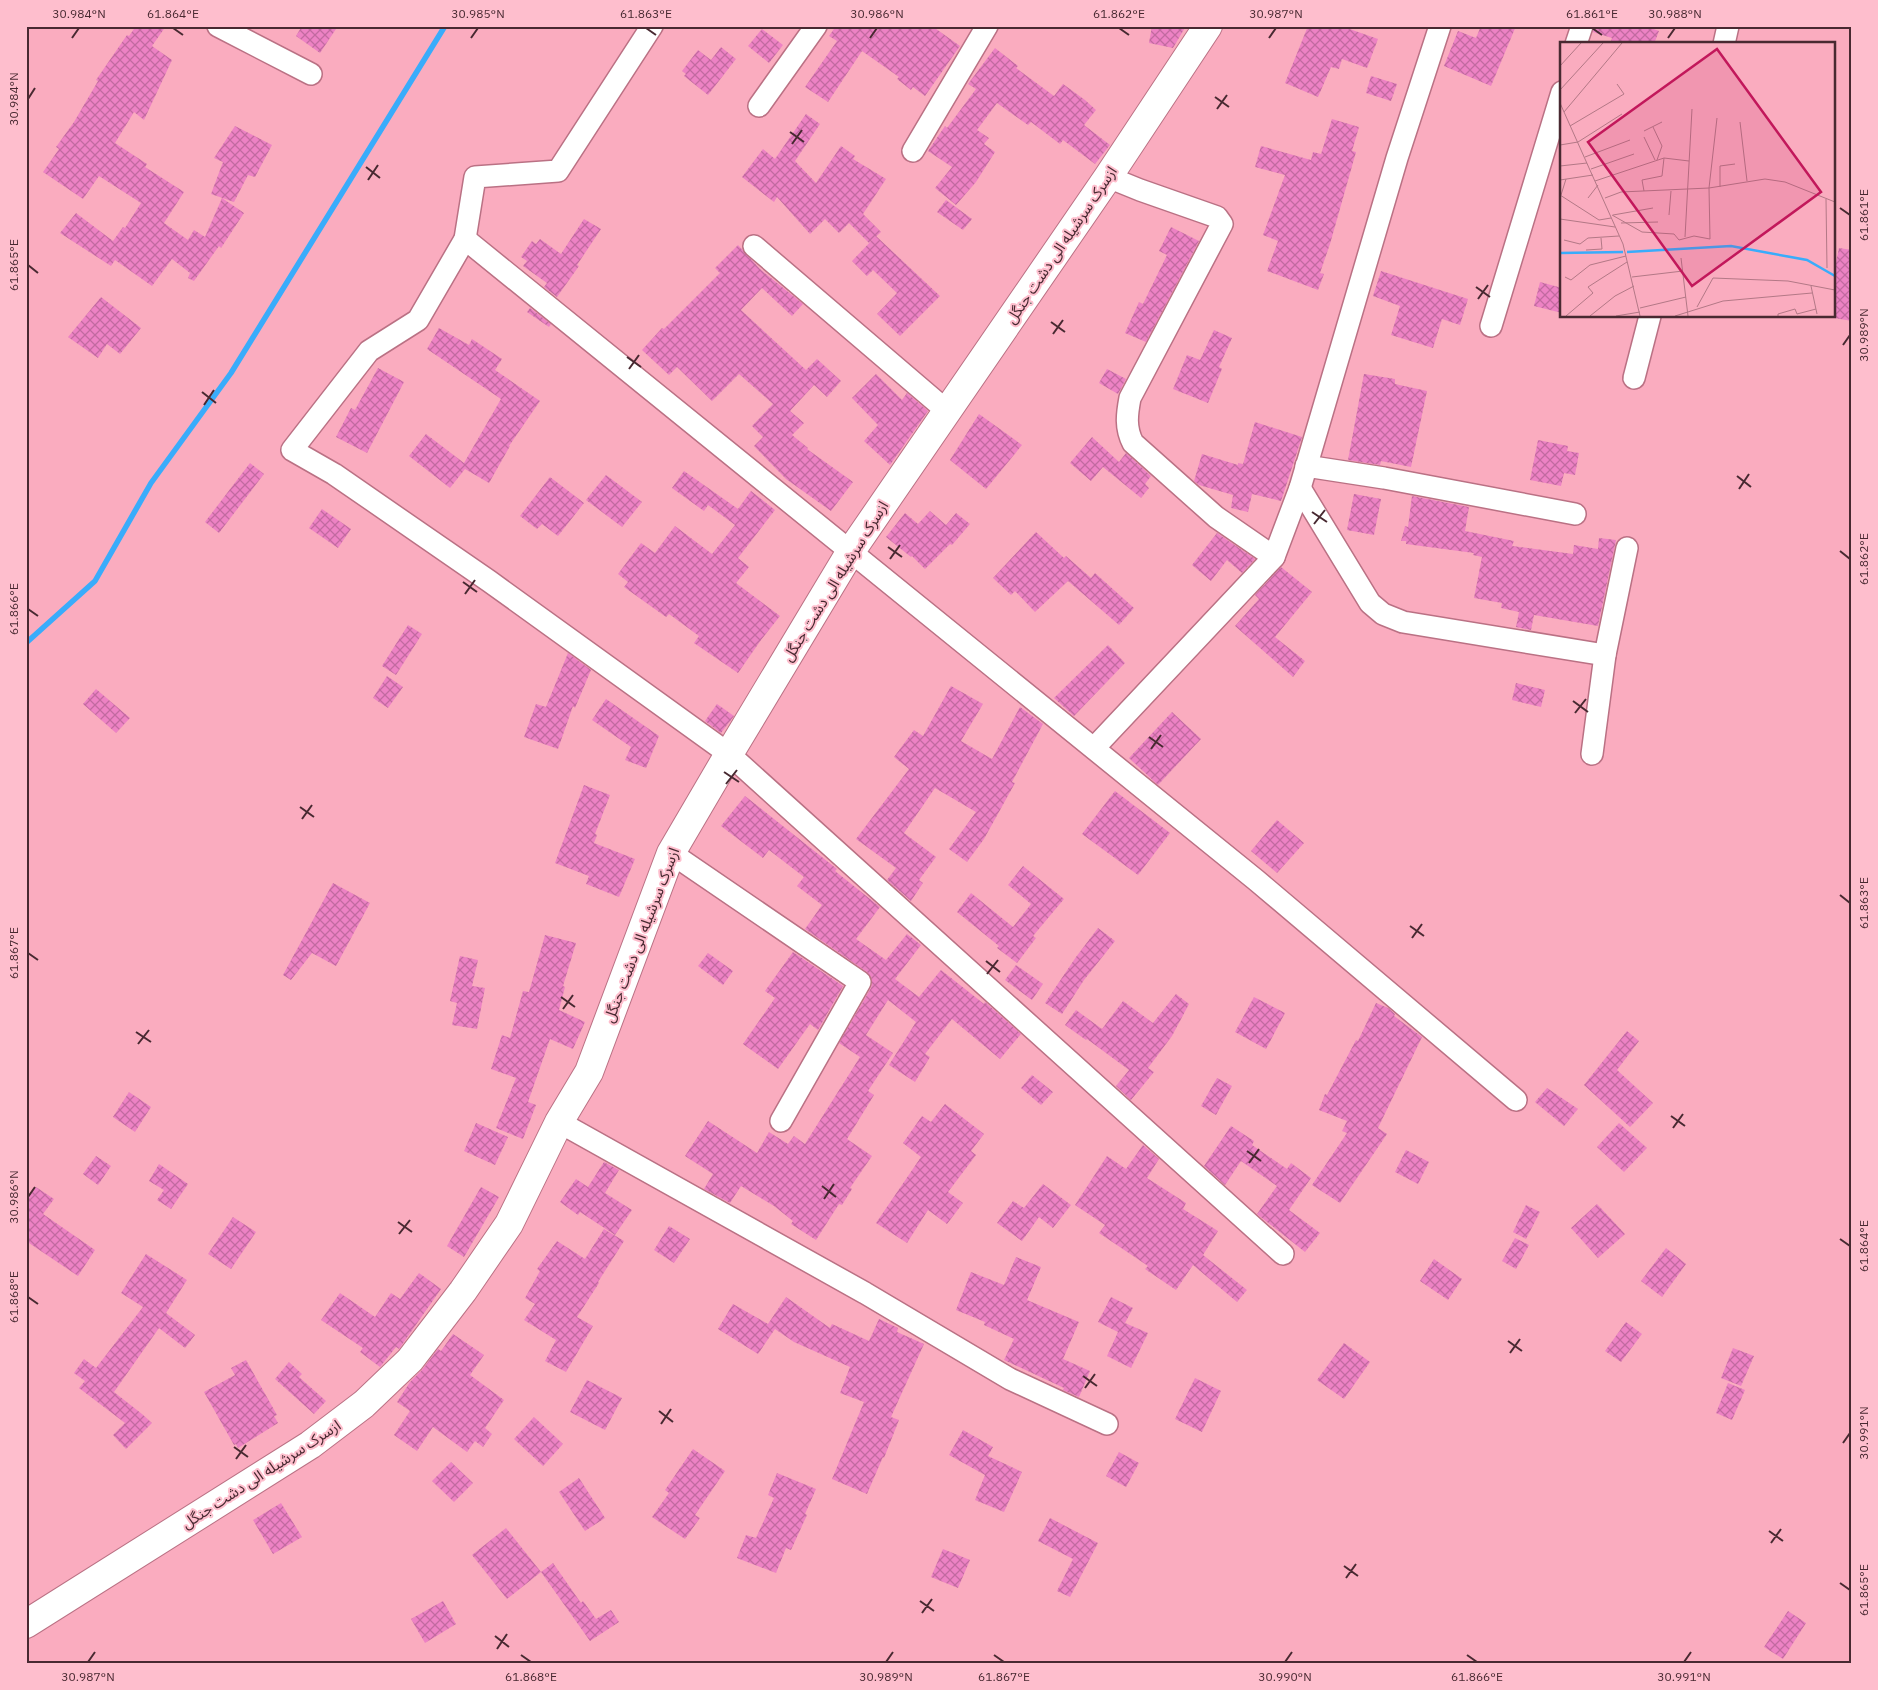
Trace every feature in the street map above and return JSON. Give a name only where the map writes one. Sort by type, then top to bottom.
[{"type":"street","points":[[218,26],[311,74]]},
{"type":"street","points":[[652,26],[558,171],[475,177],[465,239],[418,320],[369,351],[292,450],[334,474],[490,581],[729,754],[1283,1254]]},
{"type":"street","points":[[760,106],[816,26]]},
{"type":"street","points":[[913,150],[987,26]]},
{"type":"street","name":"ازسرک سرشیله الی دشت جنگل","points":[[26,1624],[310,1445],[364,1404],[410,1360],[463,1291],[509,1224],[559,1122],[589,1072],[671,853],[729,754],[851,551],[1108,177],[1208,26]]},
{"type":"street","points":[[1094,748],[1274,557],[1300,488],[1397,158],[1440,26]]},
{"type":"street","points":[[1577,42],[1582,26]]},
{"type":"street","points":[[1724,42],[1728,26]]},
{"type":"street","points":[[1491,326],[1560,99]]},
{"type":"street","points":[[1108,177],[1162,199],[1217,217],[1222,224],[1130,398],[1127,414],[1128,434],[1133,443],[1216,517],[1274,557]]},
{"type":"street","points":[[465,239],[1256,880],[1516,1100]]},
{"type":"street","points":[[754,246],[947,411]]},
{"type":"street","points":[[1634,378],[1649,318]]},
{"type":"street","points":[[1306,466],[1384,478],[1575,514]]},
{"type":"street","points":[[1300,488],[1370,603],[1383,614],[1404,622],[1605,655]]},
{"type":"street","points":[[1592,754],[1605,655],[1627,548]]},
{"type":"street","points":[[671,853],[860,982],[780,1121]]},
{"type":"street","points":[[559,1122],[865,1293],[1010,1379],[1107,1424]]},
{"type":"building","points":[[136,26],[166,26],[152,46],[172,60],[144,120],[134,112],[115,143],[147,164],[145,167],[184,192],[164,223],[188,240],[194,230],[205,237],[222,198],[244,213],[221,248],[219,246],[194,281],[188,278],[190,273],[172,259],[152,286],[115,260],[111,266],[60,233],[76,213],[113,241],[123,227],[125,228],[141,203],[99,176],[83,199],[43,172],[59,149],[56,147],[74,122],[98,81],[96,80],[127,35],[129,36]]},
{"type":"building","points":[[302,26],[338,26],[320,53],[296,36]]},
{"type":"building","points":[[836,26],[932,26],[960,46],[925,96],[913,87],[911,90],[897,79],[899,77],[862,51],[828,102],[805,87],[837,41],[829,36]]},
{"type":"building","points":[[1152,26],[1186,26],[1173,48],[1149,43]]},
{"type":"building","points":[[1308,26],[1341,26],[1378,39],[1367,68],[1342,59],[1339,69],[1331,67],[1318,97],[1285,83]]},
{"type":"building","points":[[1481,26],[1516,26],[1491,86],[1444,66],[1458,31],[1476,38]]},
{"type":"building","points":[[1594,26],[1645,26],[1659,31],[1655,42],[1611,42],[1612,38],[1593,32]]},
{"type":"building","points":[[762,29],[783,45],[769,63],[748,46]]},
{"type":"building","points":[[721,47],[736,59],[708,95],[684,76],[686,74],[682,71],[698,50],[711,60]]},
{"type":"building","points":[[995,48],[1018,66],[1016,68],[1054,96],[1063,84],[1085,100],[1096,110],[1084,125],[1110,145],[1095,164],[1063,140],[1060,144],[1031,122],[1028,125],[997,103],[977,130],[989,138],[984,144],[995,152],[976,182],[956,205],[935,188],[952,167],[928,151],[945,126],[947,128],[976,89],[968,84]]},
{"type":"building","points":[[1371,76],[1397,84],[1391,101],[1366,93]]},
{"type":"building","points":[[806,114],[820,124],[795,161],[816,183],[841,146],[855,156],[853,159],[886,179],[863,214],[881,232],[869,243],[849,223],[839,233],[825,219],[810,234],[777,197],[774,202],[742,177],[763,149],[775,159]]},
{"type":"building","points":[[1332,119],[1359,127],[1352,151],[1356,152],[1320,273],[1324,274],[1318,290],[1267,271],[1278,241],[1263,235],[1285,175],[1255,167],[1261,146],[1311,160],[1313,152],[1321,154]]},
{"type":"building","points":[[235,126],[272,145],[255,177],[248,175],[234,202],[211,194],[223,162],[214,158]]},
{"type":"building","points":[[946,200],[972,219],[963,230],[937,212]]},
{"type":"building","points":[[584,219],[601,229],[577,265],[579,266],[557,297],[544,287],[547,283],[523,266],[527,261],[521,257],[532,241],[536,244],[540,239],[561,254]]},
{"type":"building","points":[[1171,227],[1199,241],[1146,342],[1125,333],[1139,302],[1143,304],[1167,255],[1159,251]]},
{"type":"building","points":[[876,236],[940,296],[900,336],[877,314],[897,293],[873,270],[867,276],[852,261]]},
{"type":"building","points":[[738,245],[760,269],[803,304],[792,316],[762,288],[741,310],[806,370],[817,359],[841,381],[827,397],[814,385],[790,411],[804,423],[792,435],[807,449],[853,482],[831,511],[786,479],[754,446],[763,437],[752,426],[773,404],[739,374],[712,401],[677,367],[669,375],[642,350],[662,328],[664,329],[720,273],[715,268]]},
{"type":"building","points":[[1839,248],[1852,250],[1852,321],[1834,318],[1836,318],[1836,262]]},
{"type":"building","points":[[1381,271],[1468,299],[1460,325],[1442,319],[1433,348],[1391,335],[1400,306],[1373,296]]},
{"type":"building","points":[[1540,282],[1560,287],[1560,312],[1534,306]]},
{"type":"building","points":[[101,297],[141,328],[120,354],[107,344],[98,358],[68,337]]},
{"type":"building","points":[[530,308],[551,324],[549,327],[527,312]]},
{"type":"building","points":[[439,328],[469,345],[472,339],[502,359],[495,370],[540,401],[509,446],[489,483],[465,469],[450,488],[409,456],[426,434],[464,463],[501,399],[427,349]]},
{"type":"building","points":[[1214,330],[1232,338],[1219,367],[1222,369],[1208,403],[1173,389],[1187,355],[1200,360]]},
{"type":"building","points":[[378,368],[404,382],[367,453],[336,437],[351,408],[355,410]]},
{"type":"building","points":[[1107,369],[1126,379],[1118,394],[1099,383]]},
{"type":"building","points":[[876,374],[902,400],[907,393],[928,411],[890,465],[864,441],[878,425],[852,398]]},
{"type":"building","points":[[1364,374],[1395,379],[1395,384],[1427,391],[1411,467],[1381,461],[1380,465],[1348,460]]},
{"type":"building","points":[[979,414],[1022,445],[986,489],[950,460]]},
{"type":"building","points":[[1255,422],[1302,437],[1281,501],[1252,494],[1248,512],[1231,508],[1233,495],[1199,485],[1194,481],[1202,454],[1238,465],[1238,463],[1243,464]]},
{"type":"building","points":[[1092,437],[1119,462],[1126,453],[1151,476],[1145,484],[1149,488],[1141,498],[1103,467],[1091,481],[1070,463]]},
{"type":"building","points":[[1538,440],[1568,446],[1567,451],[1579,453],[1575,475],[1564,473],[1561,486],[1530,480]]},
{"type":"building","points":[[250,463],[264,474],[219,533],[205,522]]},
{"type":"building","points":[[684,471],[738,509],[751,491],[775,510],[738,558],[749,567],[736,583],[780,616],[738,673],[694,643],[699,636],[669,614],[666,617],[624,587],[628,582],[618,574],[641,543],[655,553],[675,526],[712,554],[735,525],[708,505],[704,511],[672,488]]},
{"type":"building","points":[[606,475],[642,502],[622,527],[586,500]]},
{"type":"building","points":[[550,477],[584,503],[558,536],[542,524],[537,529],[520,516]]},
{"type":"building","points":[[1354,494],[1381,499],[1374,535],[1347,530]]},
{"type":"building","points":[[1412,496],[1469,507],[1465,531],[1514,541],[1512,546],[1573,554],[1574,545],[1598,549],[1599,538],[1616,540],[1598,626],[1534,615],[1531,630],[1516,627],[1519,612],[1501,608],[1502,603],[1474,598],[1482,557],[1473,555],[1474,553],[1406,544],[1406,541],[1401,541],[1405,526],[1408,527]]},
{"type":"building","points":[[322,509],[351,529],[338,548],[309,528]]},
{"type":"building","points":[[930,511],[946,525],[956,513],[970,524],[952,545],[950,544],[925,569],[912,556],[886,537],[905,513],[918,524]]},
{"type":"building","points":[[1036,532],[1064,558],[1066,556],[1091,578],[1095,573],[1134,608],[1119,625],[1068,581],[1035,612],[1015,591],[1011,595],[993,578]]},
{"type":"building","points":[[1217,533],[1255,559],[1242,573],[1227,560],[1211,581],[1192,565]]},
{"type":"building","points":[[1281,567],[1312,592],[1275,637],[1305,661],[1293,677],[1235,626],[1259,599],[1255,595]]},
{"type":"building","points":[[408,625],[422,634],[396,675],[382,666]]},
{"type":"building","points":[[1108,645],[1125,663],[1074,716],[1054,698]]},
{"type":"building","points":[[568,653],[591,670],[575,708],[573,706],[558,749],[524,737],[536,704],[546,707]]},
{"type":"building","points":[[387,676],[403,687],[388,708],[373,698]]},
{"type":"building","points":[[1516,683],[1545,690],[1541,707],[1512,700]]},
{"type":"building","points":[[951,686],[983,704],[961,741],[992,759],[1020,707],[1043,724],[1012,782],[1015,783],[984,839],[967,862],[949,849],[976,812],[935,788],[904,833],[936,857],[919,880],[923,883],[911,901],[887,880],[896,868],[856,839],[909,769],[894,757],[914,730],[923,736]]},
{"type":"building","points":[[96,689],[130,718],[116,733],[83,704]]},
{"type":"building","points":[[606,699],[659,736],[646,768],[625,760],[631,747],[592,720]]},
{"type":"building","points":[[717,704],[734,716],[721,733],[705,721]]},
{"type":"building","points":[[1172,712],[1201,739],[1158,785],[1129,758]]},
{"type":"building","points":[[584,785],[610,795],[595,834],[597,835],[594,843],[635,859],[619,897],[586,884],[589,876],[555,863]]},
{"type":"building","points":[[1115,791],[1170,833],[1138,875],[1082,834]]},
{"type":"building","points":[[745,796],[837,869],[835,871],[880,907],[856,939],[886,960],[907,934],[921,945],[895,979],[919,997],[941,970],[984,1004],[985,1002],[1021,1034],[1000,1059],[952,1019],[925,1054],[930,1057],[915,1082],[889,1065],[916,1022],[888,1000],[866,1035],[893,1053],[868,1091],[874,1095],[847,1139],[872,1156],[850,1188],[852,1189],[842,1205],[839,1204],[816,1240],[791,1224],[793,1221],[774,1206],[741,1186],[730,1203],[704,1189],[713,1174],[685,1156],[708,1121],[757,1153],[769,1132],[788,1144],[794,1136],[805,1144],[860,1057],[839,1043],[871,988],[871,977],[867,972],[805,929],[822,905],[797,886],[804,877],[769,850],[763,858],[721,826]]},
{"type":"building","points":[[1277,820],[1304,843],[1277,873],[1251,851]]},
{"type":"building","points":[[1023,866],[1064,899],[1033,936],[1036,938],[1017,963],[997,948],[999,946],[957,912],[971,893],[1013,927],[1031,904],[1008,885]]},
{"type":"building","points":[[333,883],[370,903],[336,966],[312,953],[291,980],[283,975]]},
{"type":"building","points":[[1098,928],[1115,941],[1084,980],[1062,1014],[1045,1003]]},
{"type":"building","points":[[545,935],[576,943],[563,986],[565,987],[559,1010],[585,1022],[573,1049],[550,1039],[528,1102],[536,1105],[523,1139],[496,1128],[516,1078],[491,1069],[502,1035],[510,1038],[523,991],[529,992]]},
{"type":"building","points":[[793,952],[843,986],[818,1030],[810,1024],[778,1069],[743,1044],[775,998],[765,991]]},
{"type":"building","points":[[708,953],[733,971],[723,985],[698,966]]},
{"type":"building","points":[[460,956],[478,960],[472,986],[485,988],[477,1029],[452,1025],[457,1003],[450,1001]]},
{"type":"building","points":[[1016,965],[1043,984],[1032,1000],[1005,980]]},
{"type":"building","points":[[1176,994],[1189,1004],[1172,1036],[1148,1068],[1154,1072],[1131,1100],[1116,1086],[1129,1070],[1065,1025],[1076,1010],[1102,1029],[1123,1001],[1153,1023]]},
{"type":"building","points":[[1254,997],[1285,1013],[1266,1049],[1235,1032]]},
{"type":"building","points":[[1376,1003],[1388,1008],[1395,1014],[1394,1016],[1422,1037],[1378,1128],[1387,1134],[1340,1203],[1312,1185],[1347,1133],[1342,1131],[1347,1121],[1319,1110],[1325,1094],[1327,1095],[1356,1040],[1358,1041]]},
{"type":"building","points":[[1627,1031],[1639,1041],[1617,1070],[1653,1103],[1630,1127],[1584,1085]]},
{"type":"building","points":[[1032,1075],[1053,1092],[1041,1105],[1021,1088]]},
{"type":"building","points":[[1217,1078],[1232,1086],[1216,1115],[1201,1106]]},
{"type":"building","points":[[1547,1088],[1578,1109],[1564,1126],[1535,1102]]},
{"type":"building","points":[[129,1092],[151,1107],[135,1132],[113,1117]]},
{"type":"building","points":[[945,1104],[984,1134],[971,1151],[976,1155],[948,1192],[963,1203],[947,1224],[928,1210],[907,1243],[876,1223],[921,1157],[903,1143],[922,1116],[931,1122]]},
{"type":"building","points":[[476,1123],[508,1137],[495,1165],[464,1151]]},
{"type":"building","points":[[1619,1123],[1647,1148],[1624,1172],[1597,1147]]},
{"type":"building","points":[[1231,1126],[1254,1141],[1252,1145],[1287,1169],[1291,1163],[1311,1178],[1289,1210],[1320,1233],[1305,1252],[1257,1214],[1277,1186],[1241,1161],[1225,1185],[1204,1166]]},
{"type":"building","points":[[1143,1145],[1159,1159],[1147,1178],[1186,1203],[1183,1209],[1218,1231],[1203,1255],[1247,1290],[1237,1302],[1193,1265],[1176,1290],[1145,1269],[1148,1266],[1099,1233],[1105,1225],[1075,1205],[1107,1156],[1126,1169]]},
{"type":"building","points":[[1406,1150],[1429,1162],[1418,1184],[1395,1172]]},
{"type":"building","points":[[96,1156],[111,1166],[98,1185],[83,1174]]},
{"type":"building","points":[[604,1162],[619,1170],[605,1193],[632,1210],[615,1235],[580,1212],[578,1215],[560,1202],[576,1179],[588,1187]]},
{"type":"building","points":[[159,1164],[188,1184],[171,1209],[157,1200],[164,1190],[149,1181]]},
{"type":"building","points":[[1043,1184],[1071,1205],[1053,1228],[1039,1217],[1022,1241],[997,1223],[1013,1201],[1024,1208]]},
{"type":"building","points":[[36,1187],[54,1199],[43,1214],[95,1250],[78,1276],[26,1241],[26,1201]]},
{"type":"building","points":[[481,1187],[499,1197],[464,1257],[447,1246]]},
{"type":"building","points":[[1597,1204],[1625,1234],[1598,1258],[1571,1228]]},
{"type":"building","points":[[1526,1205],[1540,1212],[1526,1239],[1513,1232]]},
{"type":"building","points":[[233,1217],[256,1232],[231,1269],[208,1254]]},
{"type":"building","points":[[669,1226],[690,1239],[674,1263],[654,1250]]},
{"type":"building","points":[[604,1229],[624,1241],[577,1317],[593,1326],[566,1372],[545,1361],[556,1340],[524,1320],[535,1304],[525,1298],[540,1271],[537,1269],[557,1241],[585,1259]]},
{"type":"building","points":[[1515,1238],[1529,1245],[1516,1269],[1502,1261]]},
{"type":"building","points":[[1666,1248],[1686,1264],[1662,1297],[1641,1281]]},
{"type":"building","points":[[146,1254],[187,1280],[166,1313],[195,1335],[185,1348],[159,1328],[114,1392],[152,1423],[126,1449],[113,1435],[125,1423],[79,1388],[85,1381],[74,1373],[84,1359],[96,1368],[143,1307],[121,1293]]},
{"type":"building","points":[[1016,1257],[1041,1267],[1027,1300],[1079,1322],[1063,1359],[1090,1371],[1079,1397],[1004,1360],[1014,1339],[984,1325],[985,1322],[956,1310],[971,1272],[1004,1285]]},
{"type":"building","points":[[1434,1259],[1462,1279],[1448,1300],[1420,1281]]},
{"type":"building","points":[[419,1273],[441,1289],[399,1349],[396,1347],[380,1367],[360,1352],[363,1348],[321,1320],[340,1293],[375,1317],[391,1293],[400,1299]]},
{"type":"building","points":[[786,1297],[830,1328],[832,1324],[869,1341],[879,1319],[898,1328],[897,1332],[924,1344],[891,1417],[899,1420],[867,1494],[832,1479],[864,1402],[840,1393],[850,1367],[794,1342],[775,1329],[758,1354],[718,1329],[733,1304],[768,1324]]},
{"type":"building","points":[[1111,1297],[1133,1308],[1125,1323],[1148,1333],[1131,1368],[1107,1356],[1118,1332],[1098,1322]]},
{"type":"building","points":[[1626,1322],[1642,1334],[1621,1362],[1605,1351]]},
{"type":"building","points":[[453,1334],[484,1355],[470,1375],[504,1400],[485,1428],[492,1434],[483,1447],[475,1441],[467,1452],[433,1427],[417,1451],[394,1435],[410,1411],[397,1402],[410,1382],[438,1349],[441,1351]]},
{"type":"building","points":[[1344,1343],[1370,1362],[1344,1399],[1317,1380]]},
{"type":"building","points":[[1733,1348],[1754,1356],[1741,1386],[1721,1378]]},
{"type":"building","points":[[246,1360],[277,1415],[274,1416],[278,1423],[238,1448],[236,1444],[234,1445],[204,1392],[235,1375],[231,1368]]},
{"type":"building","points":[[289,1362],[302,1374],[299,1377],[326,1401],[314,1414],[275,1379]]},
{"type":"building","points":[[1195,1378],[1221,1391],[1202,1432],[1175,1419]]},
{"type":"building","points":[[587,1380],[622,1398],[605,1430],[570,1412]]},
{"type":"building","points":[[1728,1383],[1745,1390],[1732,1420],[1716,1413]]},
{"type":"building","points":[[534,1417],[563,1444],[543,1466],[514,1439]]},
{"type":"building","points":[[963,1430],[993,1447],[988,1456],[1022,1472],[1004,1512],[975,1500],[985,1475],[949,1455]]},
{"type":"building","points":[[693,1449],[725,1471],[695,1515],[700,1518],[685,1539],[652,1517],[669,1493],[665,1490]]},
{"type":"building","points":[[1119,1452],[1139,1463],[1126,1487],[1106,1476]]},
{"type":"building","points":[[451,1462],[473,1483],[454,1502],[432,1481]]},
{"type":"building","points":[[777,1473],[816,1489],[805,1514],[807,1515],[791,1550],[786,1548],[776,1573],[737,1558],[746,1535],[756,1538],[774,1498],[768,1495]]},
{"type":"building","points":[[579,1478],[605,1518],[585,1531],[559,1492]]},
{"type":"building","points":[[281,1503],[302,1537],[273,1554],[253,1520]]},
{"type":"building","points":[[1050,1518],[1098,1543],[1070,1597],[1057,1591],[1073,1559],[1038,1541]]},
{"type":"building","points":[[506,1528],[541,1572],[507,1599],[472,1555]]},
{"type":"building","points":[[943,1549],[970,1560],[958,1588],[931,1577]]},
{"type":"building","points":[[553,1563],[581,1603],[583,1601],[596,1619],[611,1610],[619,1622],[590,1641],[541,1572]]},
{"type":"building","points":[[443,1601],[456,1624],[425,1643],[411,1619]]},
{"type":"building","points":[[1788,1611],[1806,1623],[1783,1659],[1764,1647]]},
{"type":"waterway","points":[[26,643],[95,581],[151,483],[231,373],[445,26]]}]
